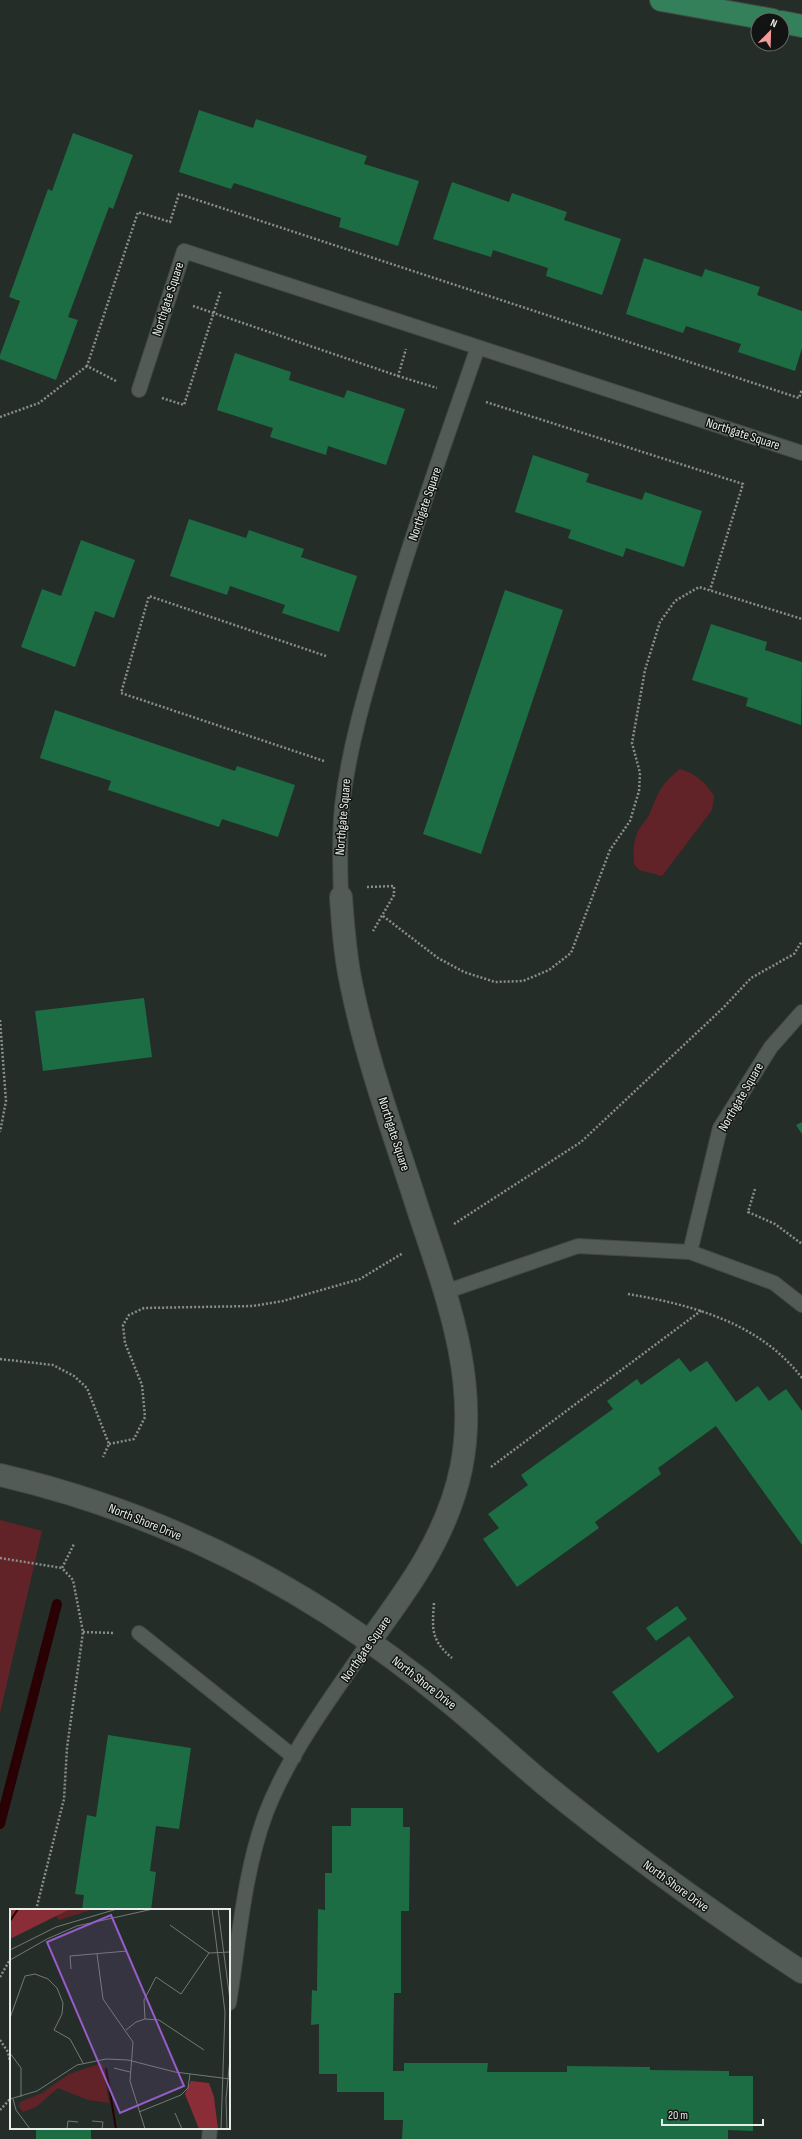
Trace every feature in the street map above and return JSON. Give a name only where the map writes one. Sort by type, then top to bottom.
[{"type":"main road","points":[[660,0],[750,16]]},
{"type":"main road","points":[[790,24],[802,26]]},
{"type":"street","name":"Northgate Square","points":[[341,897],[348,966],[359,1019],[373,1068],[445,1292],[464,1367],[467,1398],[466,1434],[461,1469],[448,1513],[432,1550],[409,1587],[369,1642]]},
{"type":"street","name":"North Shore Drive","points":[[0,1475],[100,1504],[153,1524],[231,1558],[329,1614],[449,1702],[544,1783],[650,1868],[802,1972]]},
{"type":"lane","name":"Northgate Square","points":[[139,390],[184,251],[802,453]]},
{"type":"lane","name":"Northgate Square","points":[[341,897],[341,822],[348,769],[367,686],[396,588],[478,347]]},
{"type":"lane","name":"Northgate Square","points":[[690,1252],[720,1128],[771,1047],[802,1012]]},
{"type":"lane","points":[[445,1292],[578,1246],[690,1252],[774,1283],[802,1305]]},
{"type":"lane","points":[[139,1634],[294,1756]]},
{"type":"lane","name":"Northgate Square","points":[[230,1996],[254,1850],[266,1812],[294,1756],[369,1642]]},
{"type":"lane","points":[[209,2139],[210,2129]]},
{"type":"path","points":[[139,390],[184,405],[221,290]]},
{"type":"path","points":[[168,298],[398,376],[743,484],[710,590]]},
{"type":"path","points":[[398,376],[414,326]]},
{"type":"path","points":[[0,417],[39,403],[87,366]]},
{"type":"path","points":[[362,887],[394,886],[394,895],[383,916],[438,958],[464,972],[496,982],[523,981],[549,970],[571,954],[610,850],[630,821],[639,792],[640,773],[632,743],[645,670],[660,622],[675,601],[699,587],[802,619]]},
{"type":"path","points":[[326,656],[149,596],[121,693],[348,769]]},
{"type":"path","points":[[0,1020],[6,1101],[0,1132]]},
{"type":"path","points":[[755,1189],[748,1212],[775,1224],[802,1244]]},
{"type":"path","points":[[628,1294],[675,1302],[702,1310],[744,1329],[776,1349],[802,1378]]},
{"type":"path","points":[[489,1469],[702,1310]]},
{"type":"path","points":[[0,1359],[53,1365],[74,1376],[87,1388],[109,1444],[103,1457]]},
{"type":"path","points":[[62,1568],[74,1544]]},
{"type":"path","points":[[0,1558],[62,1568],[74,1580],[83,1632],[67,1748],[64,1799],[36,1909]]},
{"type":"path","points":[[83,1632],[139,1634]]},
{"type":"path","points":[[0,1977],[10,1960]]},
{"type":"path","points":[[0,2040],[8,2052],[10,2061]]},
{"type":"path","points":[[0,2110],[10,2099]]},
{"type":"shaded area","points":[[680,769],[700,779],[707,787],[714,796],[712,810],[662,876],[639,870],[634,864],[634,843],[636,835],[649,816],[661,788]]},
{"type":"shaded area","points":[[0,1520],[42,1531],[0,1713]]},
{"type":"building","points":[[199,110],[253,128],[256,119],[367,156],[364,164],[419,181],[398,246],[339,227],[341,218],[234,183],[231,189],[179,172]]},
{"type":"building","points":[[73,133],[133,155],[113,209],[109,207],[68,317],[78,320],[56,380],[0,359],[0,355],[20,301],[9,297],[48,189],[52,191]]},
{"type":"building","points":[[452,182],[509,202],[512,193],[567,212],[564,220],[621,239],[602,295],[546,276],[548,268],[493,250],[491,257],[433,239]]},
{"type":"building","points":[[644,258],[702,277],[705,269],[760,287],[757,295],[802,311],[802,348],[795,371],[738,352],[741,344],[686,326],[683,333],[626,314]]},
{"type":"building","points":[[235,353],[291,372],[289,380],[344,398],[347,390],[405,409],[386,465],[328,446],[326,455],[270,437],[273,428],[217,410]]},
{"type":"building","points":[[533,455],[589,474],[586,482],[642,500],[645,492],[702,511],[684,567],[626,548],[623,557],[568,538],[571,530],[515,512]]},
{"type":"building","points":[[189,519],[246,538],[249,530],[304,549],[301,557],[357,576],[339,632],[282,613],[285,605],[230,586],[227,595],[170,576]]},
{"type":"building","points":[[81,540],[135,560],[114,618],[95,611],[75,667],[21,647],[42,589],[61,596]]},
{"type":"building","points":[[505,590],[563,610],[481,854],[423,834]]},
{"type":"building","points":[[711,624],[767,642],[765,650],[802,662],[801,725],[746,706],[748,698],[692,680]]},
{"type":"building","points":[[55,710],[235,771],[237,766],[295,785],[278,837],[222,819],[219,827],[108,790],[111,781],[40,758]]},
{"type":"building","points":[[144,998],[152,1057],[43,1071],[35,1011]]},
{"type":"building","points":[[802,1122],[802,1134],[796,1125]]},
{"type":"building","points":[[679,1358],[690,1372],[707,1361],[736,1402],[758,1386],[769,1401],[786,1389],[802,1411],[802,1545],[716,1426],[658,1468],[661,1474],[595,1522],[599,1528],[517,1587],[483,1539],[499,1528],[488,1514],[528,1485],[521,1475],[613,1409],[607,1401],[637,1379],[641,1385]]},
{"type":"building","points":[[677,1606],[687,1619],[656,1641],[646,1628]]},
{"type":"building","points":[[689,1636],[734,1697],[658,1753],[612,1692]]},
{"type":"building","points":[[108,1735],[191,1748],[179,1829],[156,1826],[150,1871],[156,1872],[151,1909],[82,1909],[84,1895],[75,1894],[87,1815],[96,1817]]},
{"type":"building","points":[[351,1808],[403,1808],[403,1827],[410,1827],[409,1911],[401,1911],[401,1993],[394,1993],[393,2071],[404,2071],[404,2063],[488,2063],[487,2072],[567,2072],[567,2066],[650,2067],[650,2070],[729,2071],[729,2076],[753,2076],[753,2131],[728,2130],[728,2139],[402,2139],[403,2120],[384,2120],[384,2092],[337,2092],[337,2074],[319,2074],[319,2024],[311,2025],[312,1990],[317,1991],[318,1909],[325,1910],[325,1873],[332,1873],[332,1826],[351,1826]]},
{"type":"building","points":[[36,2129],[91,2129],[91,2139],[36,2139]]},
{"type":"waterway","points":[[0,1824],[57,1604]]}]
